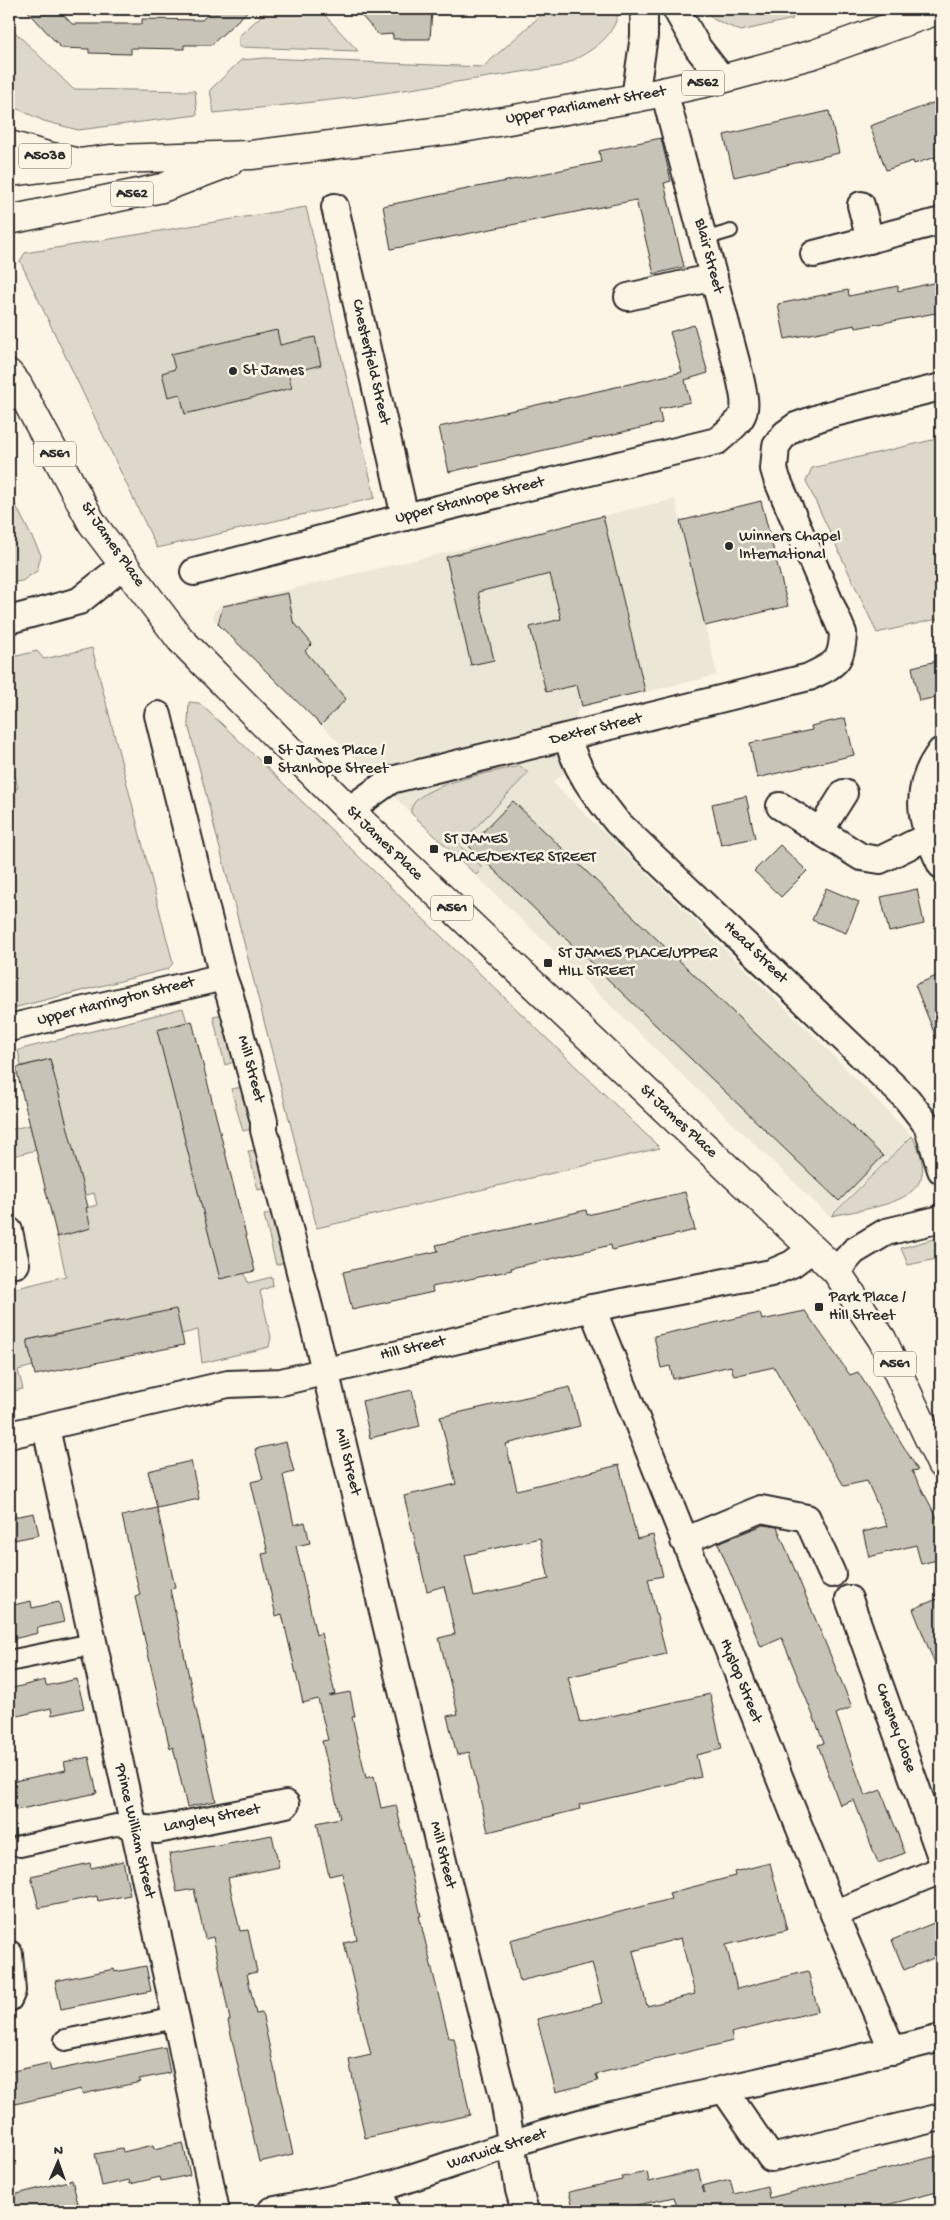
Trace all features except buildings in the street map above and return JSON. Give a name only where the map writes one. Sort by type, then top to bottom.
[{"type":"main road","name":"Upper Parliament Street","points":[[9,172],[112,159],[251,155],[457,129],[635,98],[722,79],[844,45],[941,9]]},
{"type":"main road","name":"A5038","points":[[9,145],[47,156],[82,163]]},
{"type":"main road","name":"Upper Parliament Street","points":[[9,220],[162,188],[251,155]]},
{"type":"main road","name":"St James Place","points":[[9,358],[12,379],[92,523],[180,639],[349,810],[836,1271]]},
{"type":"main road","name":"A561","points":[[836,1271],[882,1339],[941,1464]]},
{"type":"street","points":[[635,98],[644,36],[644,9]]},
{"type":"street","points":[[676,9],[698,48],[722,79]]},
{"type":"street","name":"Blair Street","points":[[664,92],[746,405],[741,421]]},
{"type":"street","points":[[861,206],[870,240]]},
{"type":"street","name":"Chesterfield Street","points":[[336,207],[405,517]]},
{"type":"street","points":[[814,254],[941,220]]},
{"type":"street","points":[[628,298],[714,277]]},
{"type":"street","name":"Dexter Street","points":[[349,810],[391,780],[809,677],[837,662],[843,652],[844,632],[777,479],[774,468],[776,446],[785,434],[796,426],[827,415],[941,387]]},
{"type":"street","name":"Upper Stanhope Street","points":[[194,572],[405,517],[717,441],[741,421]]},
{"type":"street","points":[[9,620],[80,601],[124,565]]},
{"type":"street","name":"Mill Street","points":[[158,715],[222,977],[230,996],[264,1121],[264,1130],[325,1370],[445,1868],[504,2099],[519,2190],[525,2211]]},
{"type":"street","name":"Head Street","points":[[567,737],[573,757],[583,778],[617,822],[907,1099],[926,1125],[941,1170]]},
{"type":"street","points":[[941,751],[923,782],[921,804],[927,837],[941,865]]},
{"type":"street","points":[[820,831],[844,793]]},
{"type":"street","points":[[780,806],[861,857],[880,860],[927,837]]},
{"type":"street","name":"Upper Harrington Street","points":[[9,1028],[222,977]]},
{"type":"street","points":[[836,1271],[854,1251],[886,1232],[941,1219]]},
{"type":"street","points":[[9,1231],[16,1264]]},
{"type":"street","name":"Hill Street","points":[[9,1435],[46,1428],[228,1384],[281,1382],[592,1308],[771,1273],[792,1264],[812,1249]]},
{"type":"street","name":"Hyslop Street","points":[[592,1308],[834,1914],[893,2051]]},
{"type":"street","name":"Prince William Street","points":[[46,1428],[92,1644],[176,2018],[216,2211]]},
{"type":"street","points":[[684,1541],[761,1509],[807,1518],[832,1574]]},
{"type":"street","name":"Chesney Close","points":[[848,1599],[941,1856]]},
{"type":"street","points":[[9,1661],[92,1644]]},
{"type":"street","name":"Langley Street","points":[[20,1846],[116,1825],[157,1830],[286,1804]]},
{"type":"street","points":[[834,1914],[941,1870]]},
{"type":"street","points":[[9,1954],[12,1991],[9,1998]]},
{"type":"street","points":[[65,2040],[176,2018]]},
{"type":"street","name":"Warwick Street","points":[[271,2211],[383,2200],[476,2157],[512,2143],[590,2120],[725,2091],[941,2038]]},
{"type":"street","points":[[725,2091],[770,2158],[941,2117]]},
{"type":"lane","points":[[704,239],[731,231]]},
{"type":"shaded area","points":[[269,9],[319,9],[358,51],[239,47],[239,36]]},
{"type":"shaded area","points":[[548,9],[619,9],[612,30],[606,38],[590,51],[561,66],[358,97],[214,113],[210,90],[241,60],[265,58],[483,67]]},
{"type":"shaded area","points":[[705,9],[788,9],[793,19],[741,31],[713,19]]},
{"type":"shaded area","points":[[9,26],[73,89],[195,91],[197,115],[78,130],[44,121],[9,105]]},
{"type":"shaded area","points":[[306,207],[375,498],[157,548],[20,261],[25,253]]},
{"type":"shaded area","points":[[941,438],[941,618],[877,633],[806,481],[812,468]]},
{"type":"shaded area","points":[[9,492],[41,555],[37,571],[22,581],[9,583]]},
{"type":"shaded area","points":[[675,499],[717,675],[578,708],[564,774],[552,782],[813,1035],[911,1135],[829,1216],[411,813],[213,619],[214,611],[222,605]]},
{"type":"shaded area","points":[[92,648],[173,963],[168,969],[9,1009],[9,790],[18,788],[9,753],[9,658],[37,651],[44,659]]},
{"type":"shaded area","points":[[189,702],[199,703],[223,725],[660,1148],[317,1228],[188,724]]},
{"type":"shaded area","points":[[520,766],[528,773],[459,845],[483,868],[476,875],[411,813],[414,803],[439,787],[475,776]]},
{"type":"shaded area","points":[[183,1008],[187,1022],[157,1030],[248,1283],[272,1277],[273,1286],[260,1291],[271,1337],[269,1347],[202,1363],[198,1330],[125,1348],[118,1320],[83,1329],[67,1357],[61,1332],[27,1340],[33,1366],[18,1370],[23,1389],[9,1392],[9,1290],[66,1276],[57,1236],[86,1208],[97,1205],[94,1193],[83,1196],[50,1059],[21,1066],[18,1050]]},
{"type":"shaded area","points":[[223,1014],[234,1062],[225,1065],[213,1016]]},
{"type":"shaded area","points":[[242,1087],[251,1129],[243,1131],[231,1089]]},
{"type":"shaded area","points":[[30,1125],[36,1150],[13,1156],[9,1130]]},
{"type":"shaded area","points":[[912,1136],[921,1158],[922,1175],[915,1188],[903,1197],[886,1204],[831,1216]]},
{"type":"shaded area","points":[[257,1150],[267,1188],[258,1190],[248,1151]]},
{"type":"shaded area","points":[[273,1213],[285,1262],[276,1265],[264,1215]]},
{"type":"shaded area","points":[[941,1237],[941,1258],[908,1265],[901,1248]]},
{"type":"place","name":"St James","points":[[233,371]]},
{"type":"place","name":"Winners Chapel International","points":[[729,546]]},
{"type":"place","name":"St James Place / Stanhope Street","points":[[268,760]]},
{"type":"place","name":"ST JAMES PLACE/DEXTER STREET","points":[[434,849]]},
{"type":"place","name":"ST JAMES PLACE/UPPER HILL STREET","points":[[548,963]]},
{"type":"place","name":"Park Place / Hill Street","points":[[819,1307]]}]
